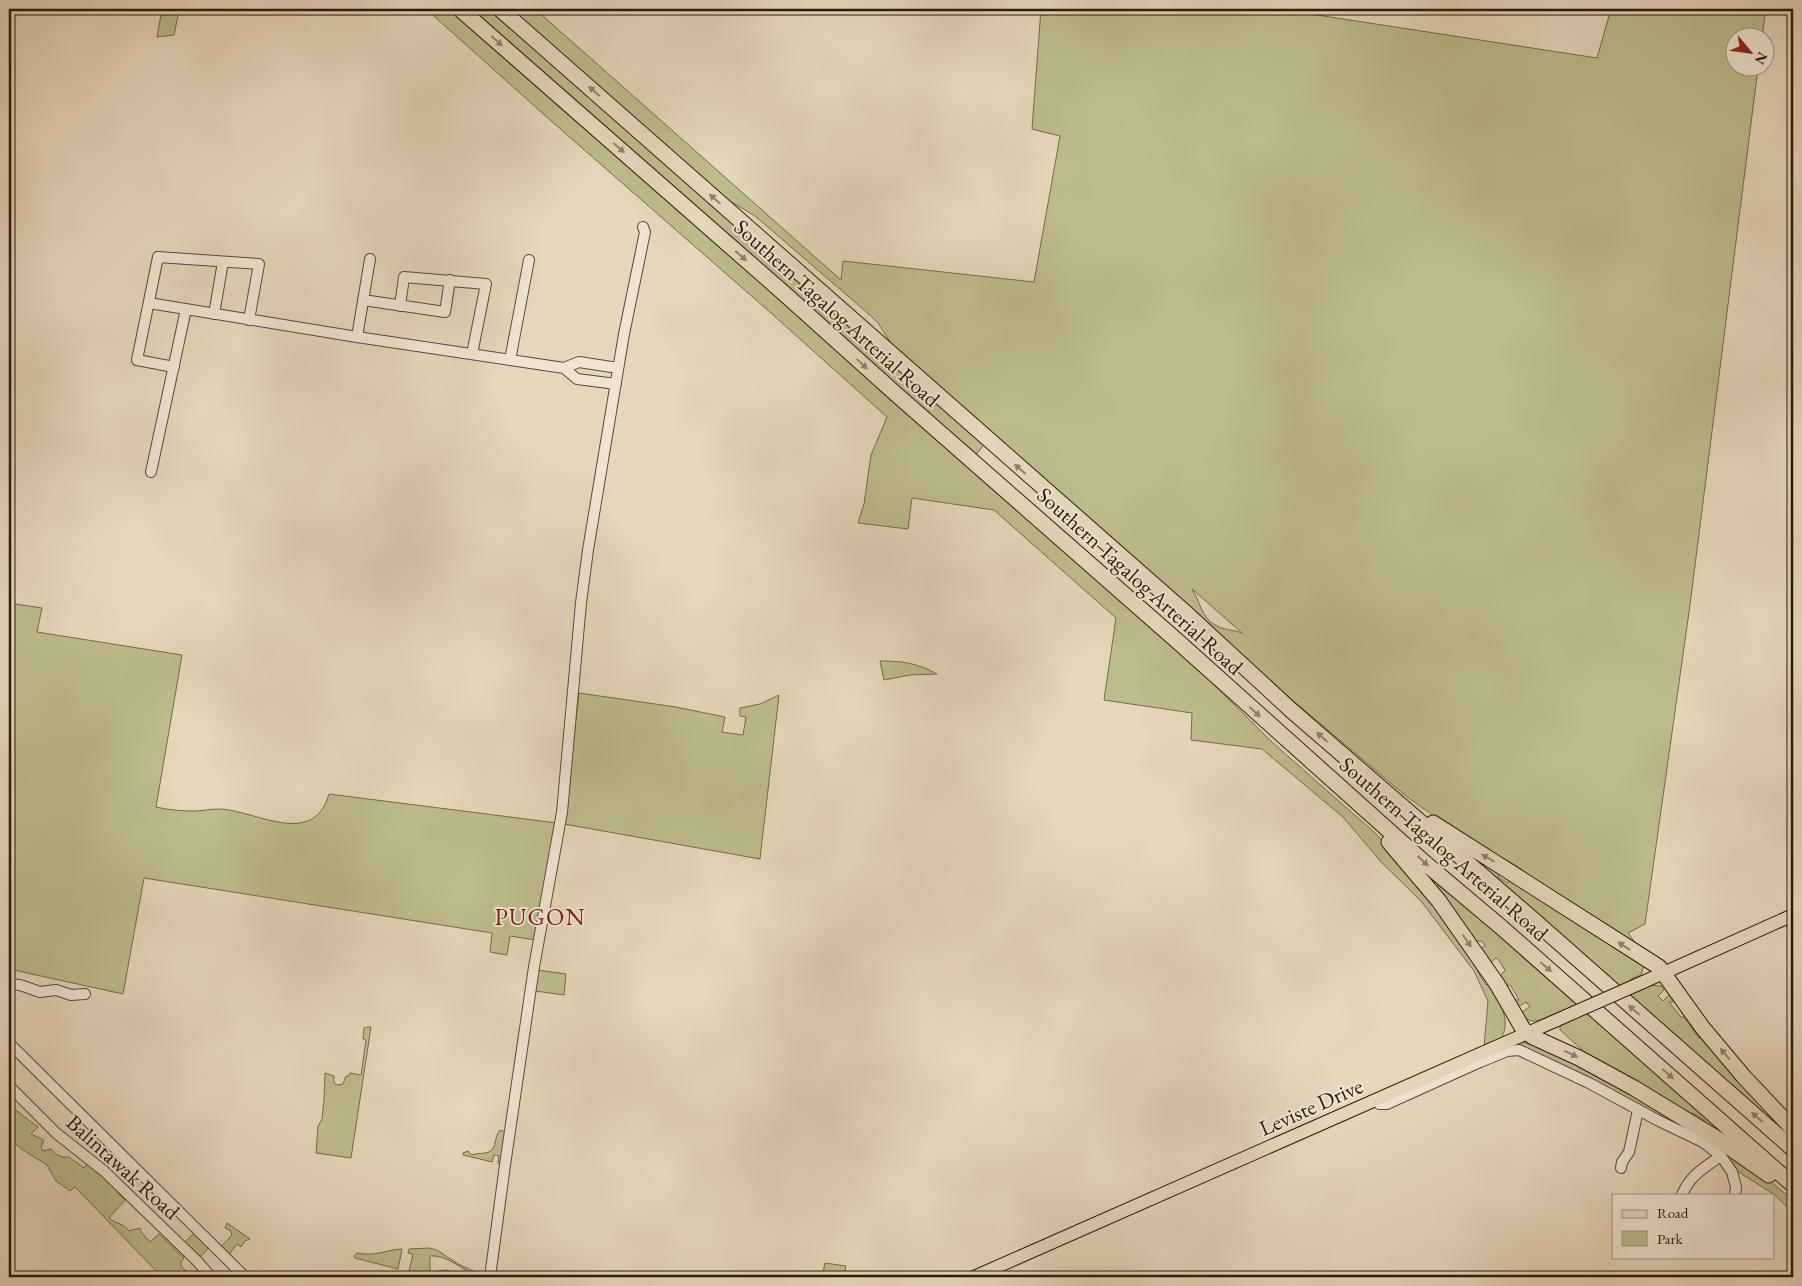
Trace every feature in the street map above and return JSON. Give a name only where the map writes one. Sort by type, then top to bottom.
[{"type":"highway","name":"Southern Tagalog Arterial Road","points":[[460,9],[1175,639],[1425,864],[1501,927],[1793,1185]]},
{"type":"highway","name":"Southern Tagalog Arterial Road","points":[[500,9],[1188,615],[1292,711],[1529,916],[1793,1149]]},
{"type":"highway","points":[[1308,759],[1384,837],[1427,886],[1475,952],[1503,995],[1517,1022],[1527,1033],[1605,1071],[1694,1124],[1753,1163],[1793,1195]]},
{"type":"highway","points":[[1352,763],[1455,838],[1539,889],[1657,966],[1744,1077],[1793,1129]]},
{"type":"main road","name":"Leviste Drive","points":[[974,1277],[1664,973],[1793,914]]},
{"type":"street","points":[[490,1277],[534,967],[562,812],[581,602],[588,550],[618,368],[645,232],[644,227]]},
{"type":"street","points":[[174,368],[137,360],[158,257],[259,264],[249,320]]},
{"type":"street","points":[[357,337],[370,259]]},
{"type":"street","points":[[510,360],[529,260]]},
{"type":"street","points":[[214,314],[223,262]]},
{"type":"street","points":[[400,306],[404,277],[486,284],[472,354]]},
{"type":"street","points":[[363,300],[445,312],[450,280]]},
{"type":"street","points":[[148,303],[564,368],[579,362],[618,368]]},
{"type":"street","points":[[152,472],[186,309]]},
{"type":"street","points":[[564,368],[577,379],[616,384]]},
{"type":"street","points":[[9,984],[20,985],[40,992],[56,990],[71,995],[85,994]]},
{"type":"street","points":[[9,1043],[245,1277]]},
{"type":"street","points":[[1376,1100],[1379,1104],[1387,1104],[1480,1062],[1507,1051],[1517,1050],[1581,1079],[1703,1142],[1721,1156],[1732,1172],[1736,1187],[1735,1194]]},
{"type":"street","name":"Balintawak Road","points":[[9,1086],[53,1130],[104,1171],[197,1261],[211,1277]]},
{"type":"street","points":[[1621,1168],[1622,1162],[1629,1152],[1638,1110]]},
{"type":"street","points":[[1682,1194],[1686,1184],[1697,1173],[1721,1156]]},
{"type":"green space","points":[[162,9],[182,9],[178,16],[174,35],[157,37]]},
{"type":"green space","points":[[426,9],[451,9],[817,332],[886,396],[1186,657],[1273,743],[1375,833],[1406,867],[1478,969],[1486,985],[1488,983],[1500,1003],[1505,1017],[1504,1032],[1501,1039],[1484,1047],[1488,1001],[1474,971],[1421,901],[1382,863],[1343,817],[1262,749],[1191,740],[1192,713],[1104,700],[1116,618],[994,510],[912,498],[908,529],[858,523],[864,504],[871,455],[887,417]]},
{"type":"green space","points":[[467,9],[490,9],[984,445],[974,457]]},
{"type":"green space","points":[[507,9],[535,9],[841,280],[843,261],[1034,282],[1060,136],[1032,129],[1041,9],[1278,9],[1597,58],[1611,9],[1667,11],[1667,9],[1766,9],[1763,28],[1724,28],[1724,78],[1757,78],[1690,605],[1645,924],[1628,933],[1637,945],[1655,955],[1649,955],[1552,892],[1517,866],[1459,834],[1406,796],[1239,655],[892,345],[878,323],[870,315],[755,216],[718,194]],"holes":[[[1192,589],[1242,633],[1221,628],[1210,622],[1207,618]]]},
{"type":"green space","points":[[9,603],[42,608],[37,632],[182,655],[156,807],[185,811],[218,809],[281,822],[296,823],[310,820],[321,811],[329,794],[557,823],[535,940],[510,936],[507,955],[490,952],[492,933],[144,878],[123,994],[9,969]]},
{"type":"green space","points":[[880,661],[910,663],[937,674],[910,675],[884,680]]},
{"type":"green space","points":[[579,693],[676,707],[725,717],[722,732],[743,735],[746,717],[740,716],[740,708],[760,704],[779,695],[760,859],[564,824]]},
{"type":"green space","points":[[1433,827],[1501,871],[1498,877],[1508,883],[1511,878],[1644,965],[1641,975],[1631,979],[1629,982],[1661,986],[1664,990],[1658,996],[1663,1001],[1670,994],[1678,1002],[1669,1002],[1681,1017],[1684,1017],[1699,1038],[1702,1036],[1793,1135],[1793,1141],[1510,889]]},
{"type":"green space","points":[[1438,885],[1498,933],[1756,1158],[1704,1123],[1704,1120],[1695,1114],[1685,1112],[1589,1056],[1560,1030],[1560,1026],[1565,1022],[1557,1013],[1533,1021],[1525,1017],[1522,1012],[1530,1007],[1526,1002],[1518,1007],[1512,1000],[1519,1000],[1511,986],[1504,984],[1500,976],[1505,970],[1498,959],[1496,958],[1491,962],[1481,948],[1485,946],[1482,941],[1476,941],[1435,887]]},
{"type":"green space","points":[[538,970],[566,974],[564,995],[535,991]]},
{"type":"green space","points":[[371,1027],[351,1158],[316,1153],[318,1126],[322,1119],[325,1073],[334,1076],[334,1083],[338,1085],[343,1084],[346,1076],[349,1076],[350,1073],[361,1075],[366,1040],[363,1039],[364,1028]]},
{"type":"green space","points":[[1522,1042],[1539,1046],[1617,1082],[1761,1174],[1793,1200],[1793,1213],[1774,1194],[1737,1171],[1684,1127],[1665,1120],[1512,1046]]},
{"type":"green space","points":[[9,1105],[38,1127],[31,1134],[44,1140],[41,1147],[43,1151],[51,1149],[59,1156],[69,1157],[84,1168],[88,1162],[119,1190],[117,1192],[125,1200],[109,1218],[129,1231],[140,1228],[150,1242],[159,1234],[184,1258],[181,1266],[192,1277],[162,1277],[75,1187],[70,1191],[56,1181],[47,1165],[9,1139]]},
{"type":"green space","points":[[500,1130],[506,1132],[502,1164],[498,1163],[499,1156],[494,1155],[492,1162],[463,1155],[463,1153],[468,1151],[472,1155],[492,1150]]},
{"type":"green space","points":[[227,1223],[250,1239],[245,1241],[241,1247],[237,1244],[227,1257],[219,1249],[232,1235],[231,1231],[225,1228]]},
{"type":"green space","points":[[194,1233],[209,1248],[198,1259],[183,1244]]},
{"type":"green space","points":[[429,1248],[437,1250],[458,1264],[487,1277],[472,1273],[438,1256],[430,1256],[430,1272],[447,1270],[463,1277],[432,1276],[409,1271],[413,1254],[408,1253],[409,1249]]},
{"type":"green space","points":[[402,1249],[398,1269],[355,1258],[354,1256],[357,1253],[375,1254]]},
{"type":"green space","points":[[825,1263],[846,1266],[844,1277],[822,1277]]},
{"type":"district","name":"PUGON","points":[[540,916]]}]
